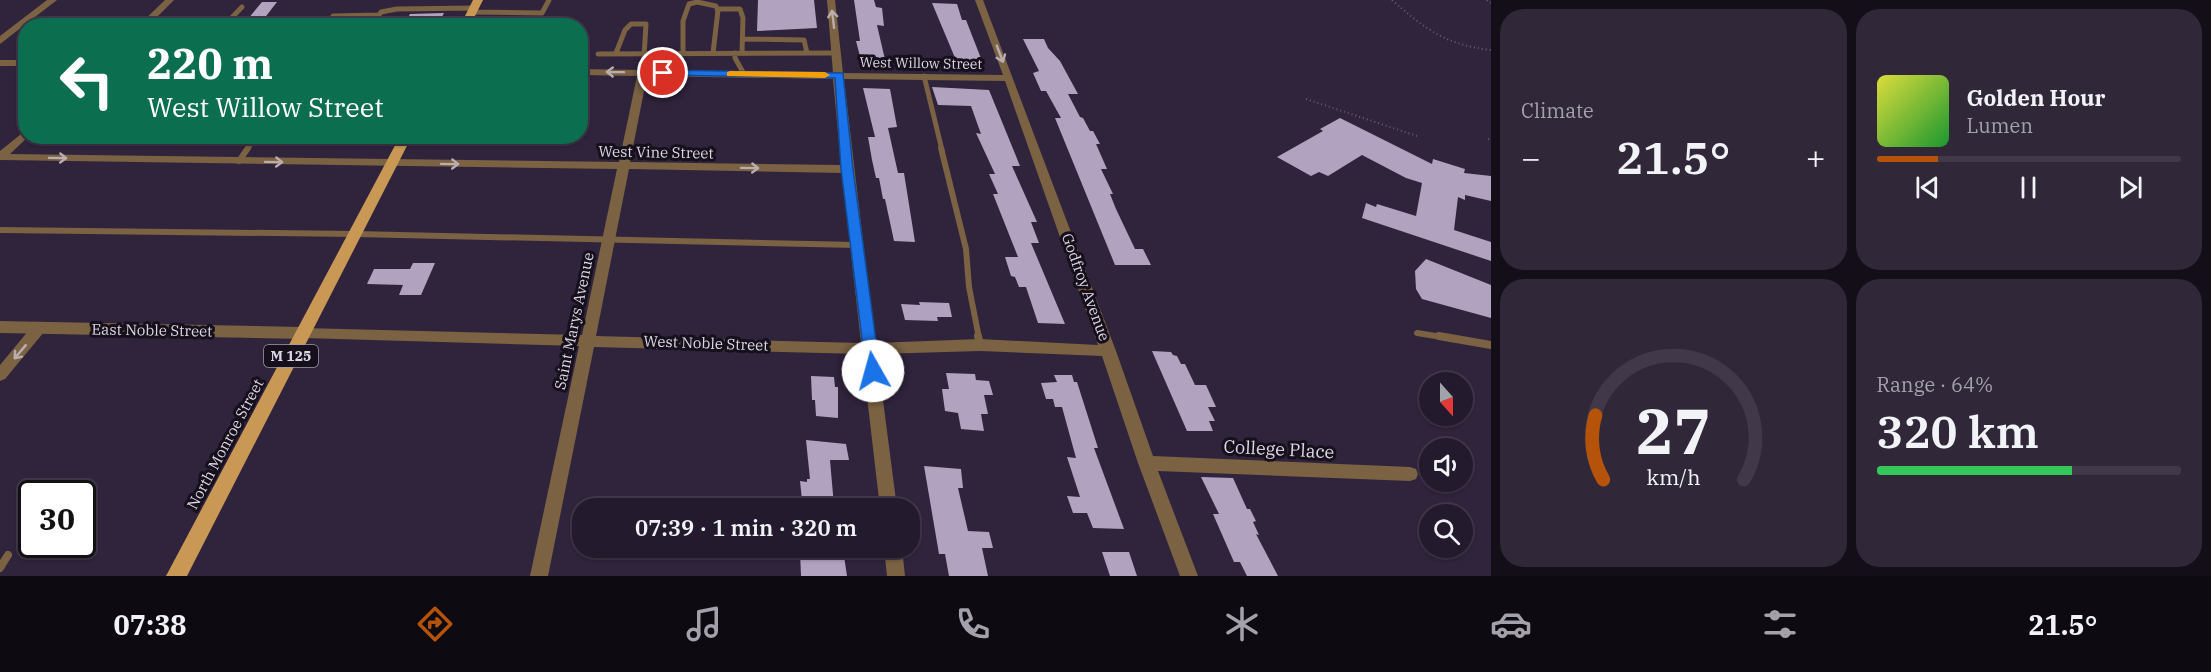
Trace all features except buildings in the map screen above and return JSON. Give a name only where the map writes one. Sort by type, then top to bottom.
[{"type":"main road","name":"North Monroe Street","points":[[176,576],[402,144]]},
{"type":"street","points":[[30,18],[53,0]]},
{"type":"street","points":[[151,18],[170,0]]},
{"type":"street","points":[[831,0],[840,75],[847,169],[887,498]]},
{"type":"street","name":"Godfroy Avenue","points":[[979,0],[1109,351],[1146,462],[1189,576]]},
{"type":"street","points":[[0,41],[18,27]]},
{"type":"street","points":[[0,63],[18,63]]},
{"type":"street","name":"West Willow Street","points":[[588,72],[1009,78]]},
{"type":"street","name":"Saint Marys Avenue","points":[[539,576],[643,73]]},
{"type":"street","points":[[0,157],[18,140]]},
{"type":"street","name":"West Vine Street","points":[[0,157],[847,169]]},
{"type":"street","name":"East Noble Street","points":[[0,327],[303,333]]},
{"type":"street","points":[[0,375],[39,328]]},
{"type":"street","name":"West Noble Street","points":[[303,333],[870,348],[980,345],[1109,351]]},
{"type":"street","name":"College Place","points":[[1146,462],[1410,474]]},
{"type":"street","points":[[893,558],[896,576]]},
{"type":"lane","points":[[377,18],[381,12],[397,9],[475,7],[542,14],[549,0]]},
{"type":"lane","points":[[683,53],[684,21],[689,4],[705,3],[716,6],[717,9],[740,9],[743,18],[742,53]]},
{"type":"lane","points":[[232,18],[242,7]]},
{"type":"lane","points":[[713,53],[717,9]]},
{"type":"lane","points":[[333,15],[379,15]]},
{"type":"lane","points":[[616,53],[624,30],[631,24],[646,24],[643,73]]},
{"type":"lane","points":[[743,39],[804,40],[807,53]]},
{"type":"lane","points":[[735,53],[735,58],[744,74]]},
{"type":"lane","points":[[598,54],[837,53]]},
{"type":"lane","points":[[924,76],[966,249],[969,287],[980,345]]},
{"type":"lane","points":[[239,161],[251,144]]},
{"type":"lane","points":[[0,230],[355,234],[857,245]]},
{"type":"lane","points":[[1417,333],[1491,345]]},
{"type":"lane","points":[[0,568],[8,555]]},
{"type":"path","points":[[1392,0],[1432,35],[1460,45],[1491,50]]},
{"type":"path","points":[[1487,0],[1491,3]]},
{"type":"path","points":[[1306,99],[1418,136]]},
{"type":"slow traffic","points":[[730,74],[825,75]]},
{"type":"route","points":[[663,73],[840,75],[847,169],[873,371]]}]
